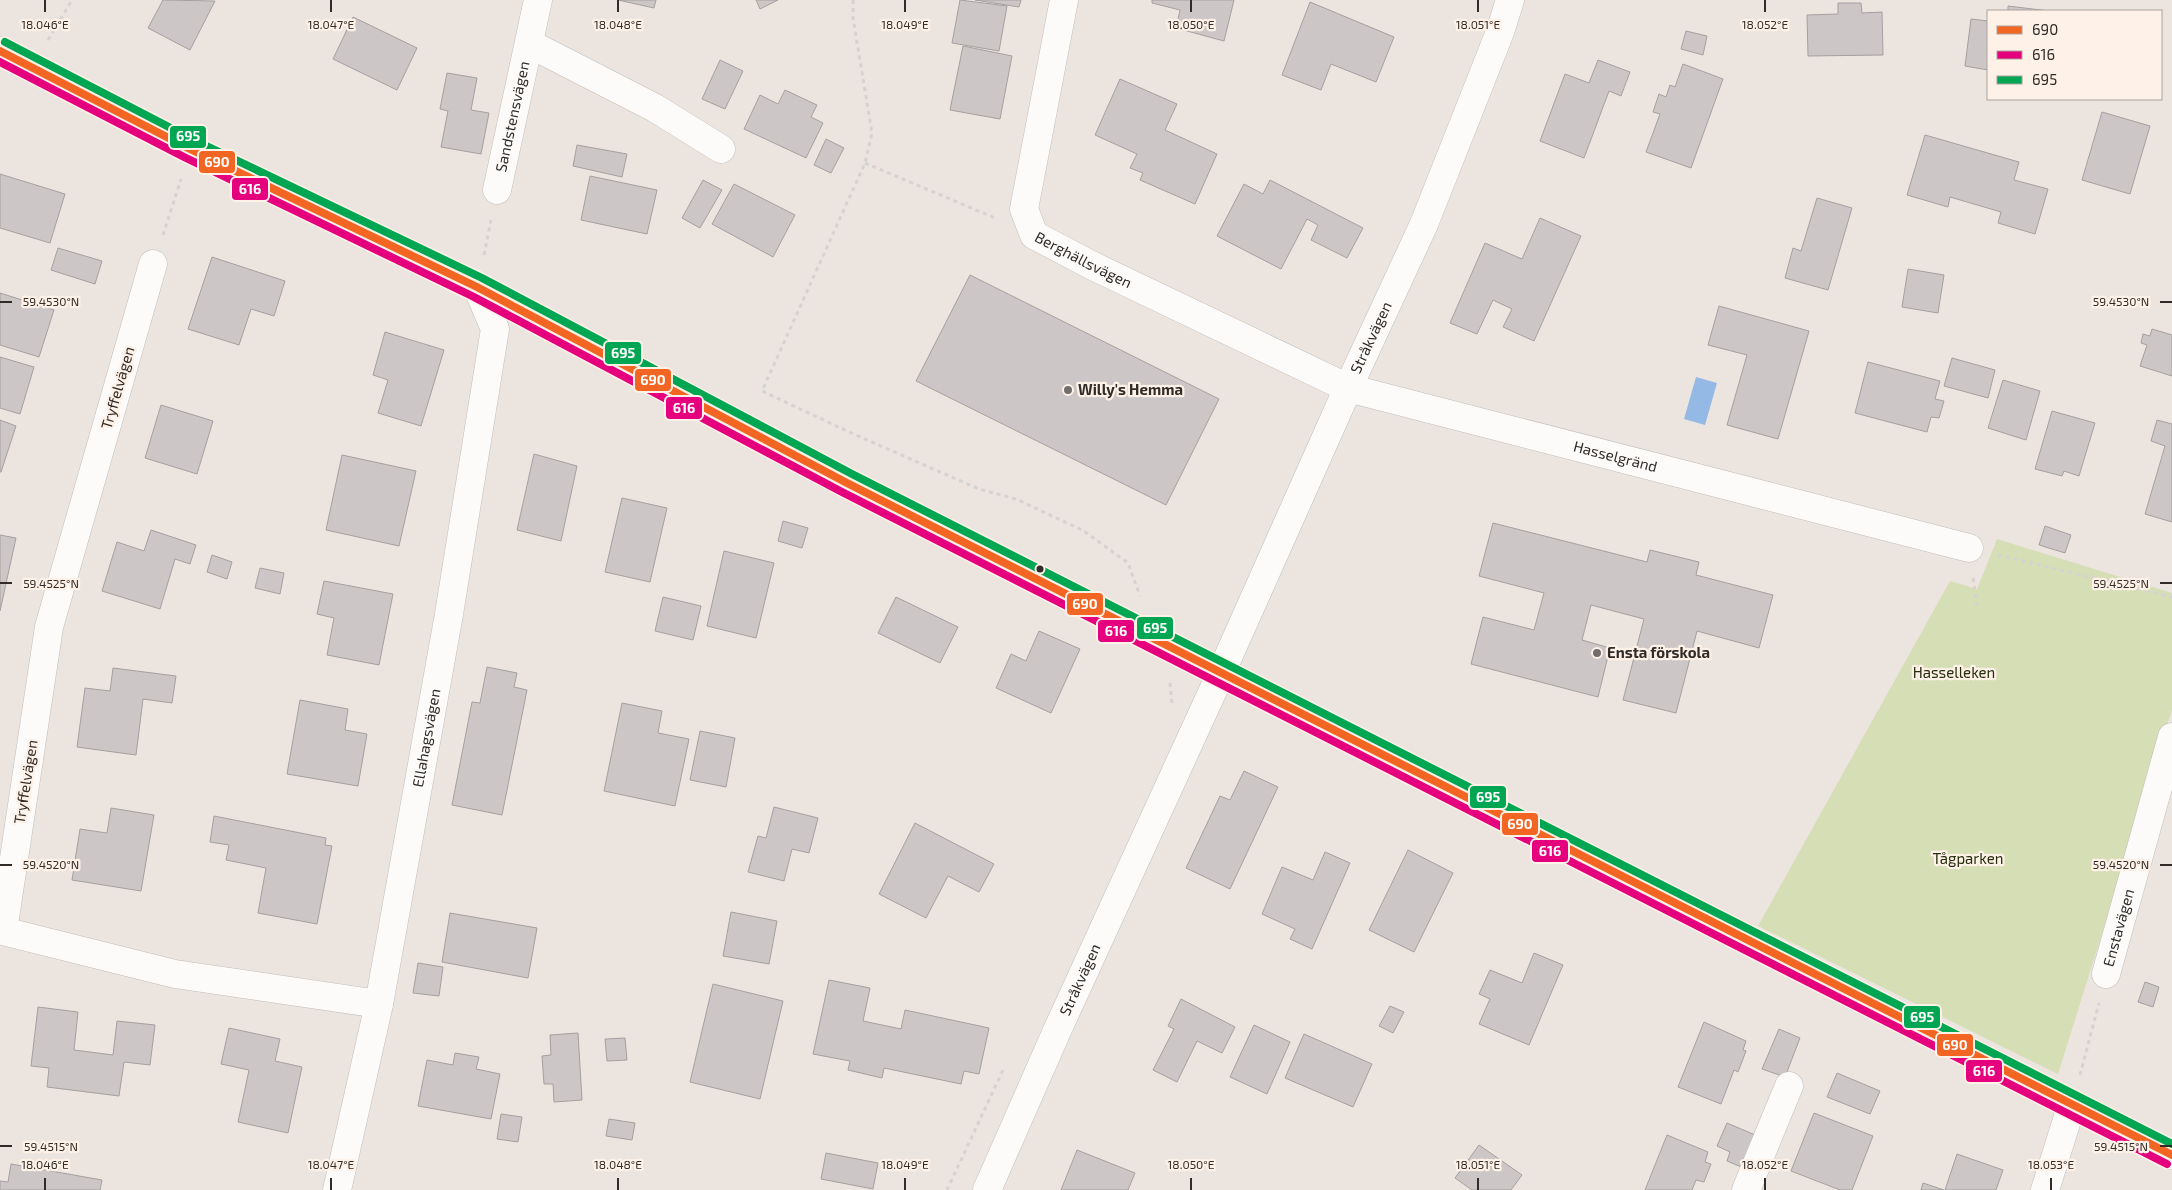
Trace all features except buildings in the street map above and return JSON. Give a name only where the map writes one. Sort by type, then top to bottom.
[{"type":"street","name":"Sandstensvägen","points":[[497,190],[538,0]]},
{"type":"street","name":"Berghällsvägen","points":[[1064,0],[1024,210],[1034,235],[1091,265],[1268,350]]},
{"type":"street","name":"Stråkvägen","points":[[987,1190],[1056,1033],[1221,674],[1348,388],[1424,224],[1500,32],[1510,0]]},
{"type":"street","name":"Sandstensvägen","points":[[530,44],[655,108],[721,149]]},
{"type":"street","points":[[0,51],[188,148],[477,287],[855,488],[2172,1155]]},
{"type":"street","name":"Tryffelvägen","points":[[153,264],[49,627],[3,931],[175,974],[378,1004]]},
{"type":"street","name":"Ellahagsvägen","points":[[337,1190],[378,1004],[449,614],[495,329],[477,287]]},
{"type":"street","name":"Hasselgränd","points":[[1268,350],[1348,388],[1969,548]]},
{"type":"street","name":"Enstavägen","points":[[2106,974],[2172,737]]},
{"type":"street","points":[[1746,1190],[1789,1086]]},
{"type":"street","points":[[2045,1190],[2072,1104]]},
{"type":"path","points":[[32,67],[72,0]]},
{"type":"path","points":[[853,0],[853,18],[872,133],[865,163],[762,391],[849,432],[979,489],[1016,499],[1084,531],[1128,563],[1140,597]]},
{"type":"path","points":[[153,264],[182,174],[188,148]]},
{"type":"path","points":[[865,163],[1034,235]]},
{"type":"path","points":[[477,287],[497,190]]},
{"type":"path","points":[[1969,548],[2172,597]]},
{"type":"path","points":[[2072,1104],[2106,974]]},
{"type":"green space","name":"Tågparken","points":[[1997,539],[2172,593],[2172,710],[2058,1074],[1758,926],[1950,581],[1977,589]]},
{"type":"water","points":[[1696,377],[1717,383],[1705,425],[1684,419]]},
{"type":"transit line","name":"695","points":[[5,42],[192,139],[482,278],[852,474],[2172,1144]]},
{"type":"transit line","name":"690","points":[[0,51],[188,148],[477,287],[847,483],[2172,1155]]},
{"type":"transit line","name":"616","points":[[0,62],[184,157],[472,296],[842,492],[2167,1164]]},
{"type":"place","name":"Willy's Hemma","points":[[1068,390]]},
{"type":"place","name":"Ensta förskola","points":[[1597,653]]},
{"type":"park label","name":"Hasselleken","points":[[1954,673]]}]
